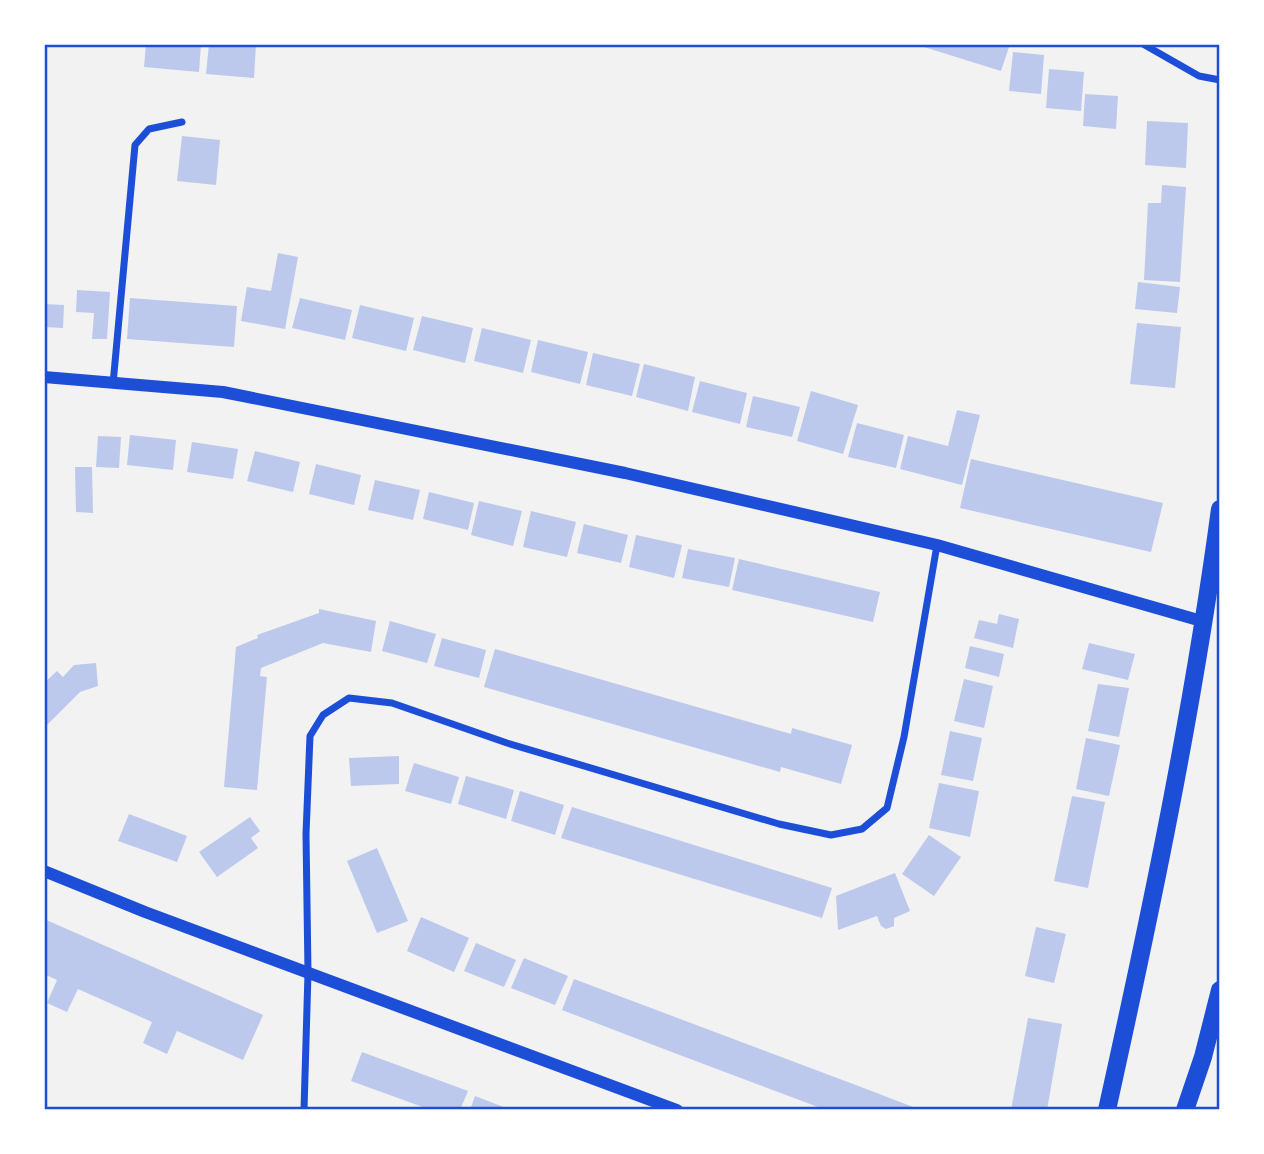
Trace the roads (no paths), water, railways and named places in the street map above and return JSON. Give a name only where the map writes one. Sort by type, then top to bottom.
[{"type":"main road","points":[[1107,1110],[1213,624],[1220,509]]},
{"type":"main road","points":[[1185,1110],[1203,1057],[1220,990]]},
{"type":"street","points":[[1143,44],[1199,75],[1220,80]]},
{"type":"street","points":[[113,384],[135,145],[149,129],[182,122]]},
{"type":"street","points":[[44,377],[223,392],[625,473],[937,545],[1213,624]]},
{"type":"street","points":[[304,1110],[308,973],[306,834],[310,736],[323,715],[349,698],[392,703],[507,743],[779,824],[831,835],[862,829],[887,808],[904,737],[937,545]]},
{"type":"street","points":[[44,871],[145,912],[677,1110]]}]
